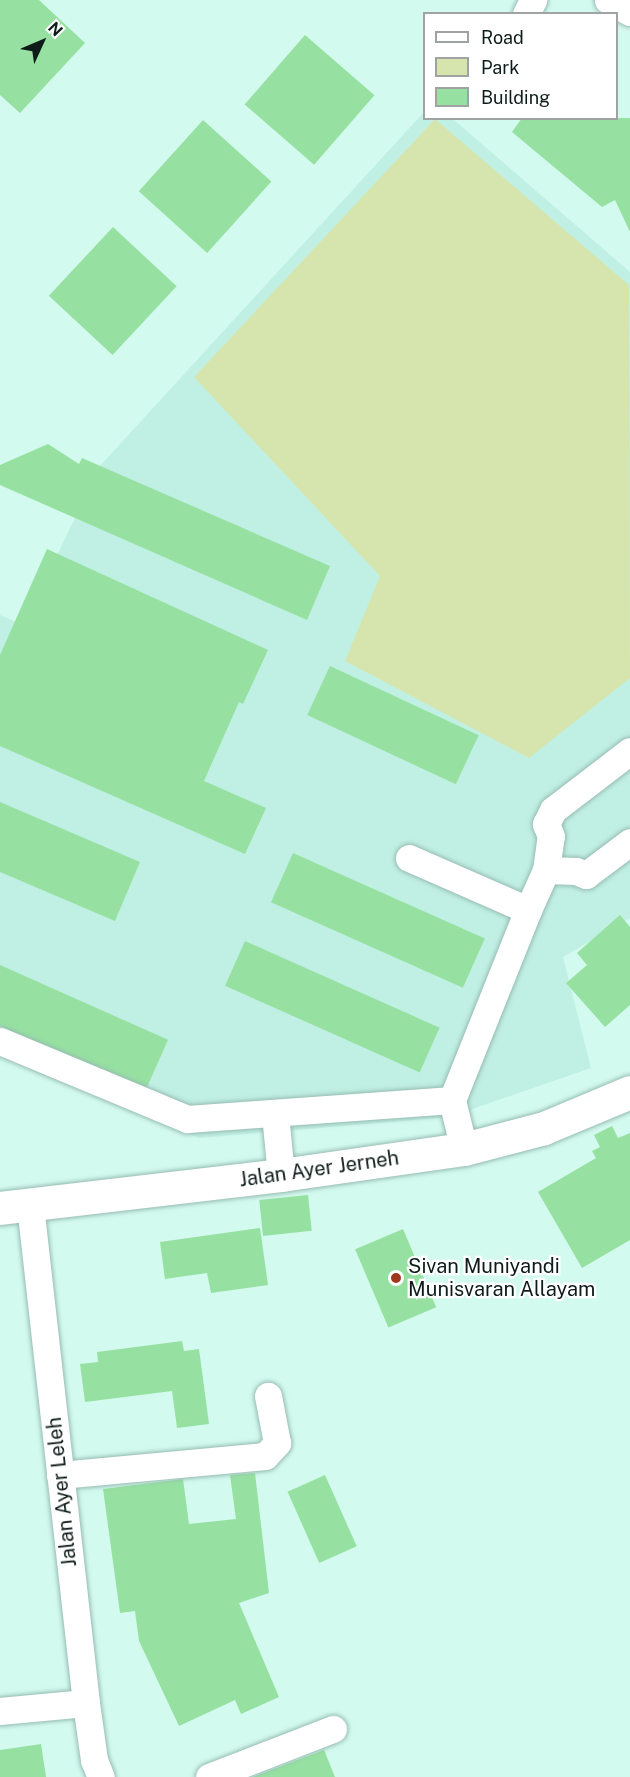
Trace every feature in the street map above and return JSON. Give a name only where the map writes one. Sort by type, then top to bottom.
[{"type":"main road","name":"Jalan Ayer Jerneh","points":[[15,1207],[281,1175],[464,1149],[544,1128],[630,1092]]},
{"type":"street","points":[[608,0],[630,12]]},
{"type":"street","points":[[464,1149],[452,1100],[546,870],[551,836],[546,824],[553,810],[630,751]]},
{"type":"street","points":[[546,870],[576,871],[586,876],[630,842]]},
{"type":"street","points":[[409,858],[528,910]]},
{"type":"street","points":[[0,1041],[187,1119],[452,1100]]},
{"type":"street","points":[[275,1114],[281,1175]]},
{"type":"street","name":"Jalan Ayer Leleh","points":[[15,1207],[60,1475],[86,1703],[94,1760],[101,1777]]},
{"type":"street","points":[[60,1475],[266,1456],[277,1443],[268,1396]]},
{"type":"street","points":[[0,1711],[86,1703]]},
{"type":"street","points":[[209,1777],[333,1729]]},
{"type":"shaded area","points":[[423,113],[423,120],[454,120],[630,272],[630,918],[563,957],[591,1068],[449,1117],[199,1138],[0,1052],[0,615],[24,625],[99,467]]},
{"type":"green space","points":[[436,120],[629,285],[630,678],[529,758],[345,661],[380,576],[194,377]]},
{"type":"building","points":[[0,0],[39,0],[85,43],[20,113],[0,95]]},
{"type":"building","points":[[305,35],[374,95],[314,165],[245,104]]},
{"type":"building","points":[[630,118],[630,232],[615,200],[602,207],[512,132],[521,120]]},
{"type":"building","points":[[203,120],[271,182],[207,253],[139,191]]},
{"type":"building","points":[[113,227],[177,286],[113,355],[49,296]]},
{"type":"building","points":[[48,444],[79,464],[82,458],[330,566],[307,620],[0,485],[0,465]]},
{"type":"building","points":[[47,549],[268,650],[243,704],[239,702],[204,781],[266,808],[245,854],[0,746],[0,655]]},
{"type":"building","points":[[330,666],[479,735],[456,784],[307,715]]},
{"type":"building","points":[[0,802],[140,862],[115,921],[0,872]]},
{"type":"building","points":[[293,853],[485,938],[463,988],[271,902]]},
{"type":"building","points":[[620,915],[630,927],[630,1005],[605,1027],[566,983],[587,965],[577,953]]},
{"type":"building","points":[[245,941],[440,1028],[420,1072],[225,986]]},
{"type":"building","points":[[0,965],[168,1040],[145,1091],[0,1026]]},
{"type":"building","points":[[612,1126],[618,1138],[630,1133],[630,1240],[582,1268],[538,1192],[596,1158],[592,1151],[600,1147],[594,1135]]},
{"type":"building","points":[[308,1195],[312,1231],[263,1236],[259,1200]]},
{"type":"building","points":[[260,1228],[268,1285],[211,1293],[207,1273],[165,1279],[160,1242]]},
{"type":"building","name":"Sivan Muniyandi Munisvaran Allayam","points":[[403,1229],[436,1307],[388,1328],[355,1249]]},
{"type":"building","points":[[182,1341],[184,1351],[199,1349],[209,1424],[177,1428],[172,1391],[85,1402],[80,1364],[98,1362],[97,1352]]},
{"type":"building","points":[[255,1473],[269,1593],[239,1603],[279,1697],[241,1714],[235,1700],[179,1726],[139,1641],[135,1611],[120,1613],[103,1489],[183,1479],[189,1524],[236,1519],[230,1475]]},
{"type":"building","points":[[325,1475],[357,1546],[319,1563],[288,1492]]},
{"type":"building","points":[[41,1744],[46,1777],[0,1777],[0,1750]]},
{"type":"building","points":[[324,1750],[335,1777],[253,1777]]},
{"type":"place","name":"Sivan Muniyandi Munisvaran Allayam","points":[[396,1278]]}]
